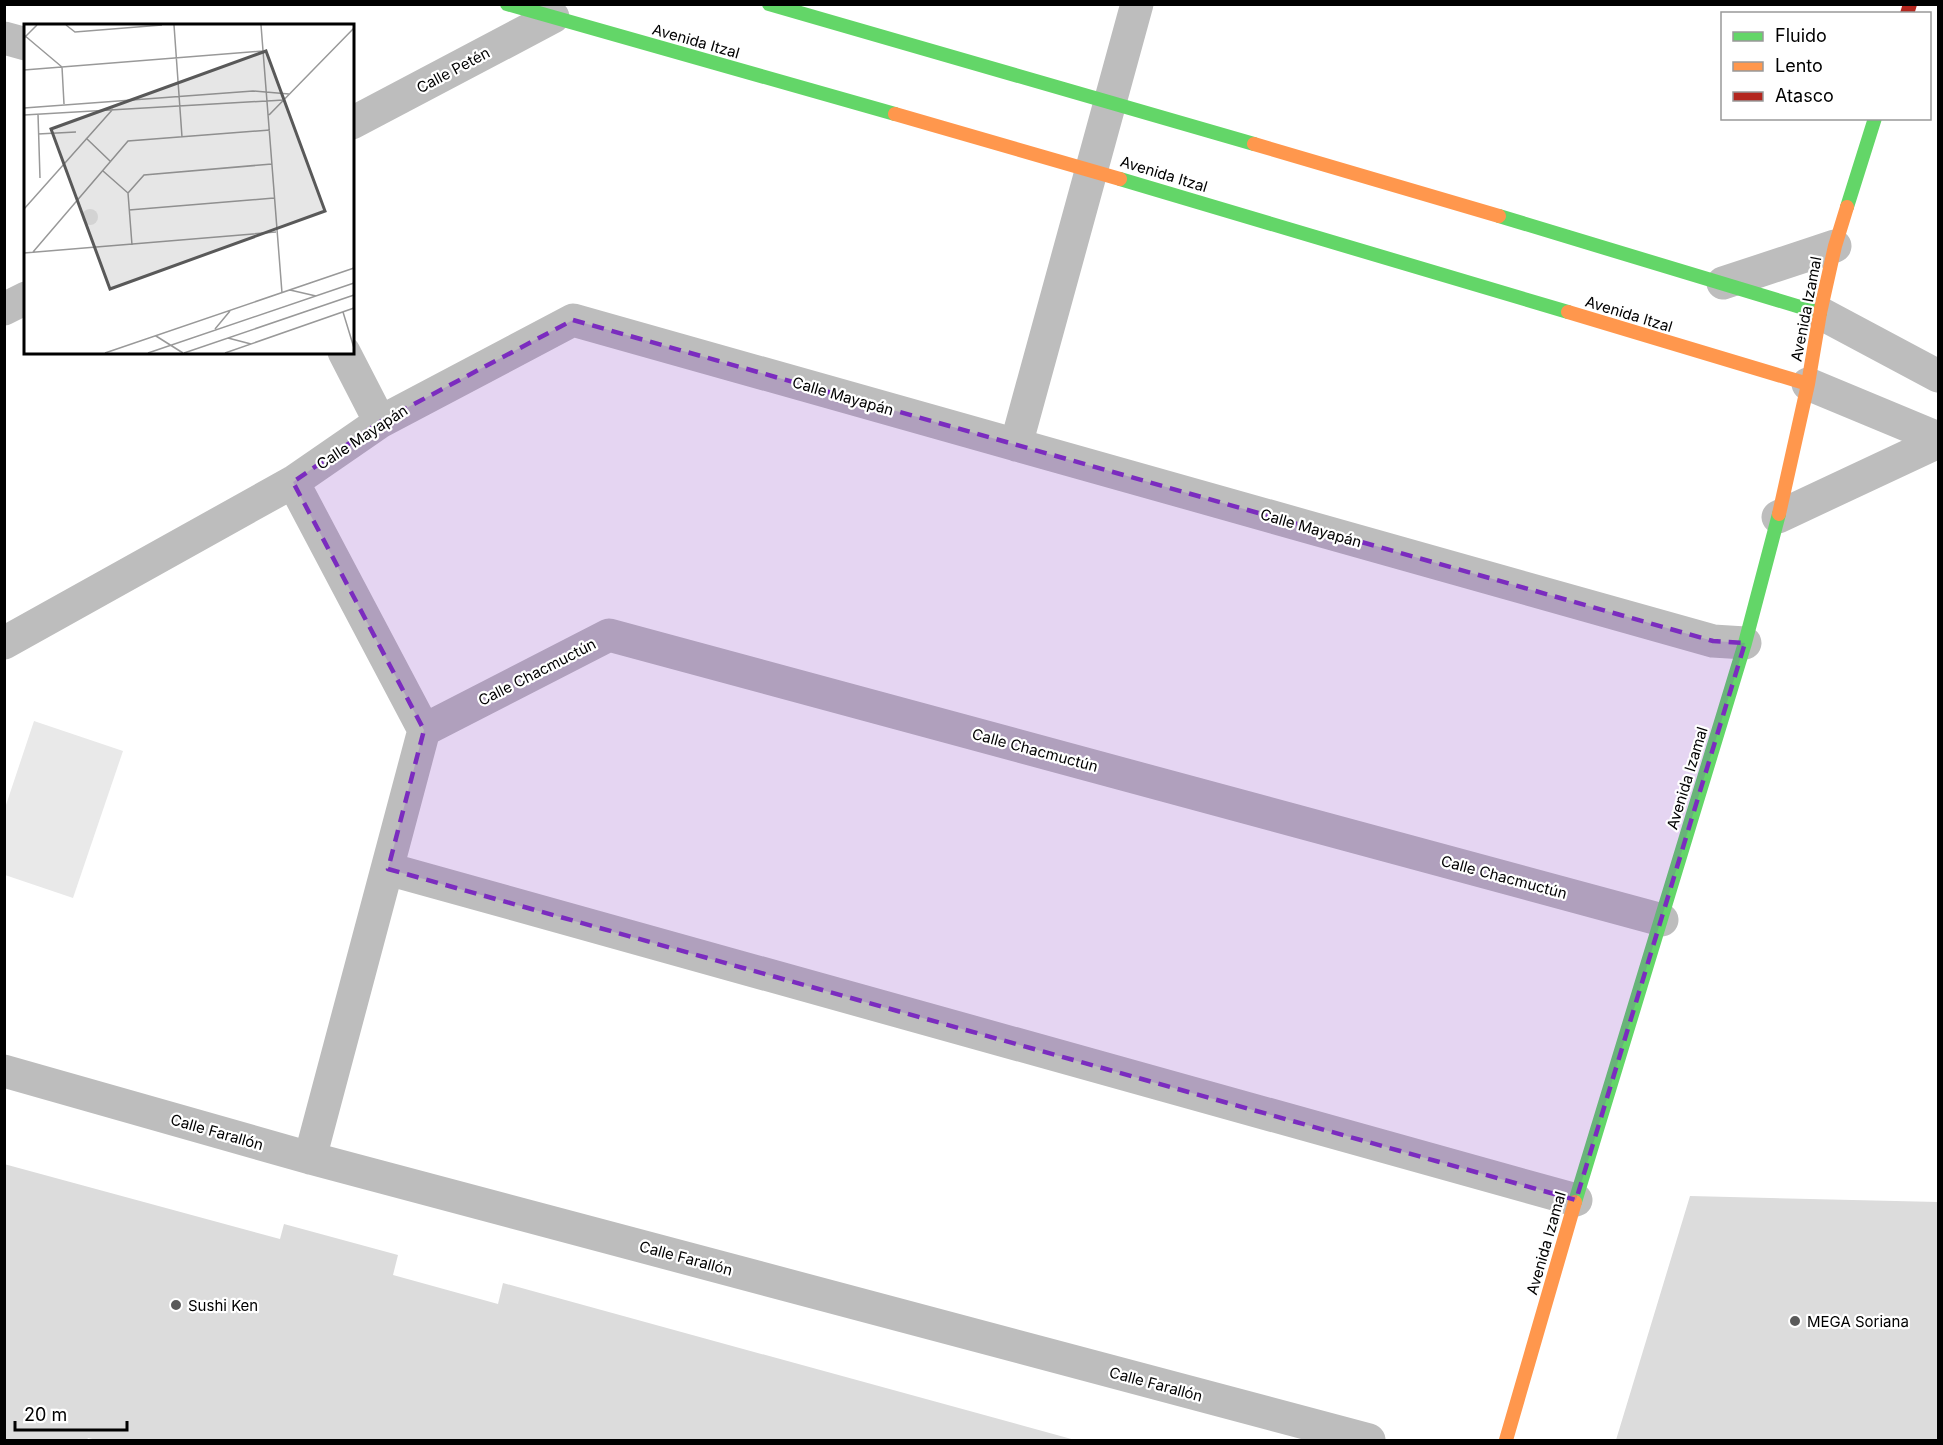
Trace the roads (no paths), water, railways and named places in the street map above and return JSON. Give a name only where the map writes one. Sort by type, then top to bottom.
[{"type":"street","name":"Avenida Itzal","points":[[507,4],[1091,170],[1808,384]]},
{"type":"street","points":[[769,4],[1110,101],[1820,313],[1938,376]]},
{"type":"street","points":[[1016,445],[1137,4]]},
{"type":"street","name":"Calle Petén","points":[[354,122],[553,17]]},
{"type":"street","points":[[4,38],[24,43]]},
{"type":"street","name":"Avenida Izamal","points":[[1506,1440],[1744,643],[1778,517],[1808,384],[1820,313],[1835,246],[1874,120]]},
{"type":"street","points":[[1723,283],[1835,246]]},
{"type":"street","points":[[4,309],[24,299]]},
{"type":"street","name":"Calle Mayapán","points":[[4,643],[293,482],[380,422],[573,320],[1713,641],[1744,643]]},
{"type":"street","points":[[345,354],[380,422]]},
{"type":"street","points":[[1808,384],[1938,440]]},
{"type":"street","points":[[1778,517],[1938,440]]},
{"type":"street","points":[[293,482],[424,730],[310,1158]]},
{"type":"street","name":"Calle Chacmuctún","points":[[424,730],[609,635],[1662,920]]},
{"type":"street","points":[[388,869],[1576,1200]]},
{"type":"street","name":"Calle Farallón","points":[[4,1071],[310,1158],[1369,1440]]},
{"type":"place","name":"Sushi Ken","points":[[176,1305]]},
{"type":"place","name":"MEGA Soriana","points":[[1795,1321]]}]
